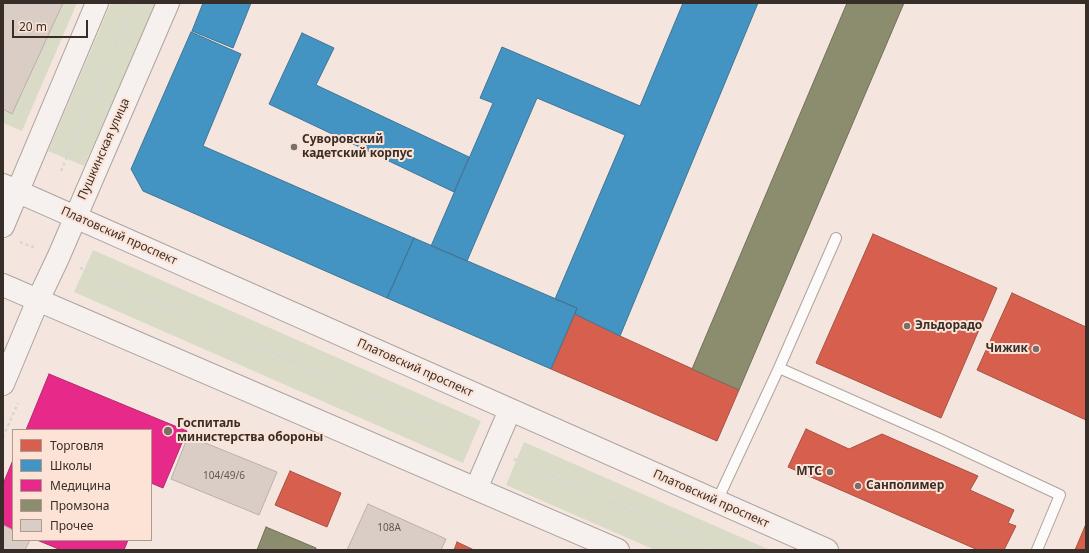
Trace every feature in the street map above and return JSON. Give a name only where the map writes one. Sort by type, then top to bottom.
[{"type":"main road","points":[[10,233],[10,188],[97,3]]},
{"type":"main road","name":"Пушкинская улица","points":[[3,384],[38,300],[58,258],[168,3]]},
{"type":"main road","name":"Платовский проспект","points":[[10,188],[827,550]]},
{"type":"main road","points":[[3,285],[618,550]]},
{"type":"main road","points":[[476,488],[510,410]]},
{"type":"lane","points":[[717,501],[779,368],[836,238]]},
{"type":"lane","points":[[779,368],[940,438],[1060,495],[1036,550]]},
{"type":"path","points":[[61,171],[134,3]]},
{"type":"path","points":[[10,233],[58,258],[721,550]]},
{"type":"green space","points":[[3,3],[77,3],[22,131],[3,123]]},
{"type":"green space","points":[[111,3],[156,3],[84,166],[48,151]]},
{"type":"green space","points":[[93,250],[481,421],[463,463],[74,292]]},
{"type":"green space","points":[[524,442],[770,550],[655,550],[506,485]]},
{"type":"building: Торговля","name":"Эльдорадо","points":[[873,234],[997,288],[941,418],[816,363]]},
{"type":"building: Торговля","name":"Чижик","points":[[1012,293],[1086,327],[1086,420],[977,370]]},
{"type":"building: Торговля","points":[[575,314],[739,390],[717,441],[551,369]]},
{"type":"building: Торговля","points":[[806,429],[849,449],[882,434],[978,476],[970,490],[1014,510],[1008,523],[1016,526],[1004,550],[978,550],[788,467]]},
{"type":"building: Торговля","points":[[290,471],[341,493],[327,527],[275,505]]},
{"type":"building: Торговля","points":[[1086,524],[1086,550],[1075,550]]},
{"type":"building: Торговля","points":[[457,542],[474,550],[454,550]]},
{"type":"building: Школы","points":[[203,3],[251,3],[233,48],[192,31]]},
{"type":"building: Школы","points":[[683,3],[758,3],[620,336],[575,314],[577,308],[555,299],[625,135],[537,98],[467,261],[431,246],[493,103],[480,98],[502,47],[640,106]]},
{"type":"building: Школы","points":[[191,32],[241,54],[203,146],[414,238],[387,298],[143,191],[131,169]]},
{"type":"building: Школы","points":[[302,33],[334,48],[316,85],[469,157],[454,192],[269,104]]},
{"type":"building: Школы","points":[[414,238],[577,308],[551,369],[387,298]]},
{"type":"building: Медицина","name":"Госпиталь министерства обороны","points":[[49,374],[187,431],[163,488],[152,483],[152,429],[26,429]]},
{"type":"building: Медицина","points":[[12,462],[12,530],[3,525],[3,484]]},
{"type":"building: Медицина","points":[[39,541],[128,541],[124,550],[61,550]]},
{"type":"building: Промзона","points":[[847,3],[904,3],[739,390],[692,369]]},
{"type":"building: Промзона","points":[[266,527],[316,548],[316,550],[257,550]]},
{"type":"building: Прочее","points":[[3,3],[63,3],[12,114],[3,109]]},
{"type":"building: Прочее","points":[[188,436],[277,472],[259,515],[171,479]]},
{"type":"building: Прочее","points":[[368,504],[446,539],[441,550],[347,550]]},
{"type":"building: Прочее","points":[[3,525],[12,530],[12,541],[30,541],[25,550],[3,550]]},
{"type":"place","name":"Суворовский кадетский корпус","points":[[294,147]]},
{"type":"place","name":"Эльдорадо","points":[[907,326]]},
{"type":"place","name":"Чижик","points":[[1036,349]]},
{"type":"place","name":"Госпиталь министерства обороны","points":[[168,431]]},
{"type":"place","name":"МТС","points":[[830,472]]},
{"type":"place","name":"Санполимер","points":[[858,486]]}]
